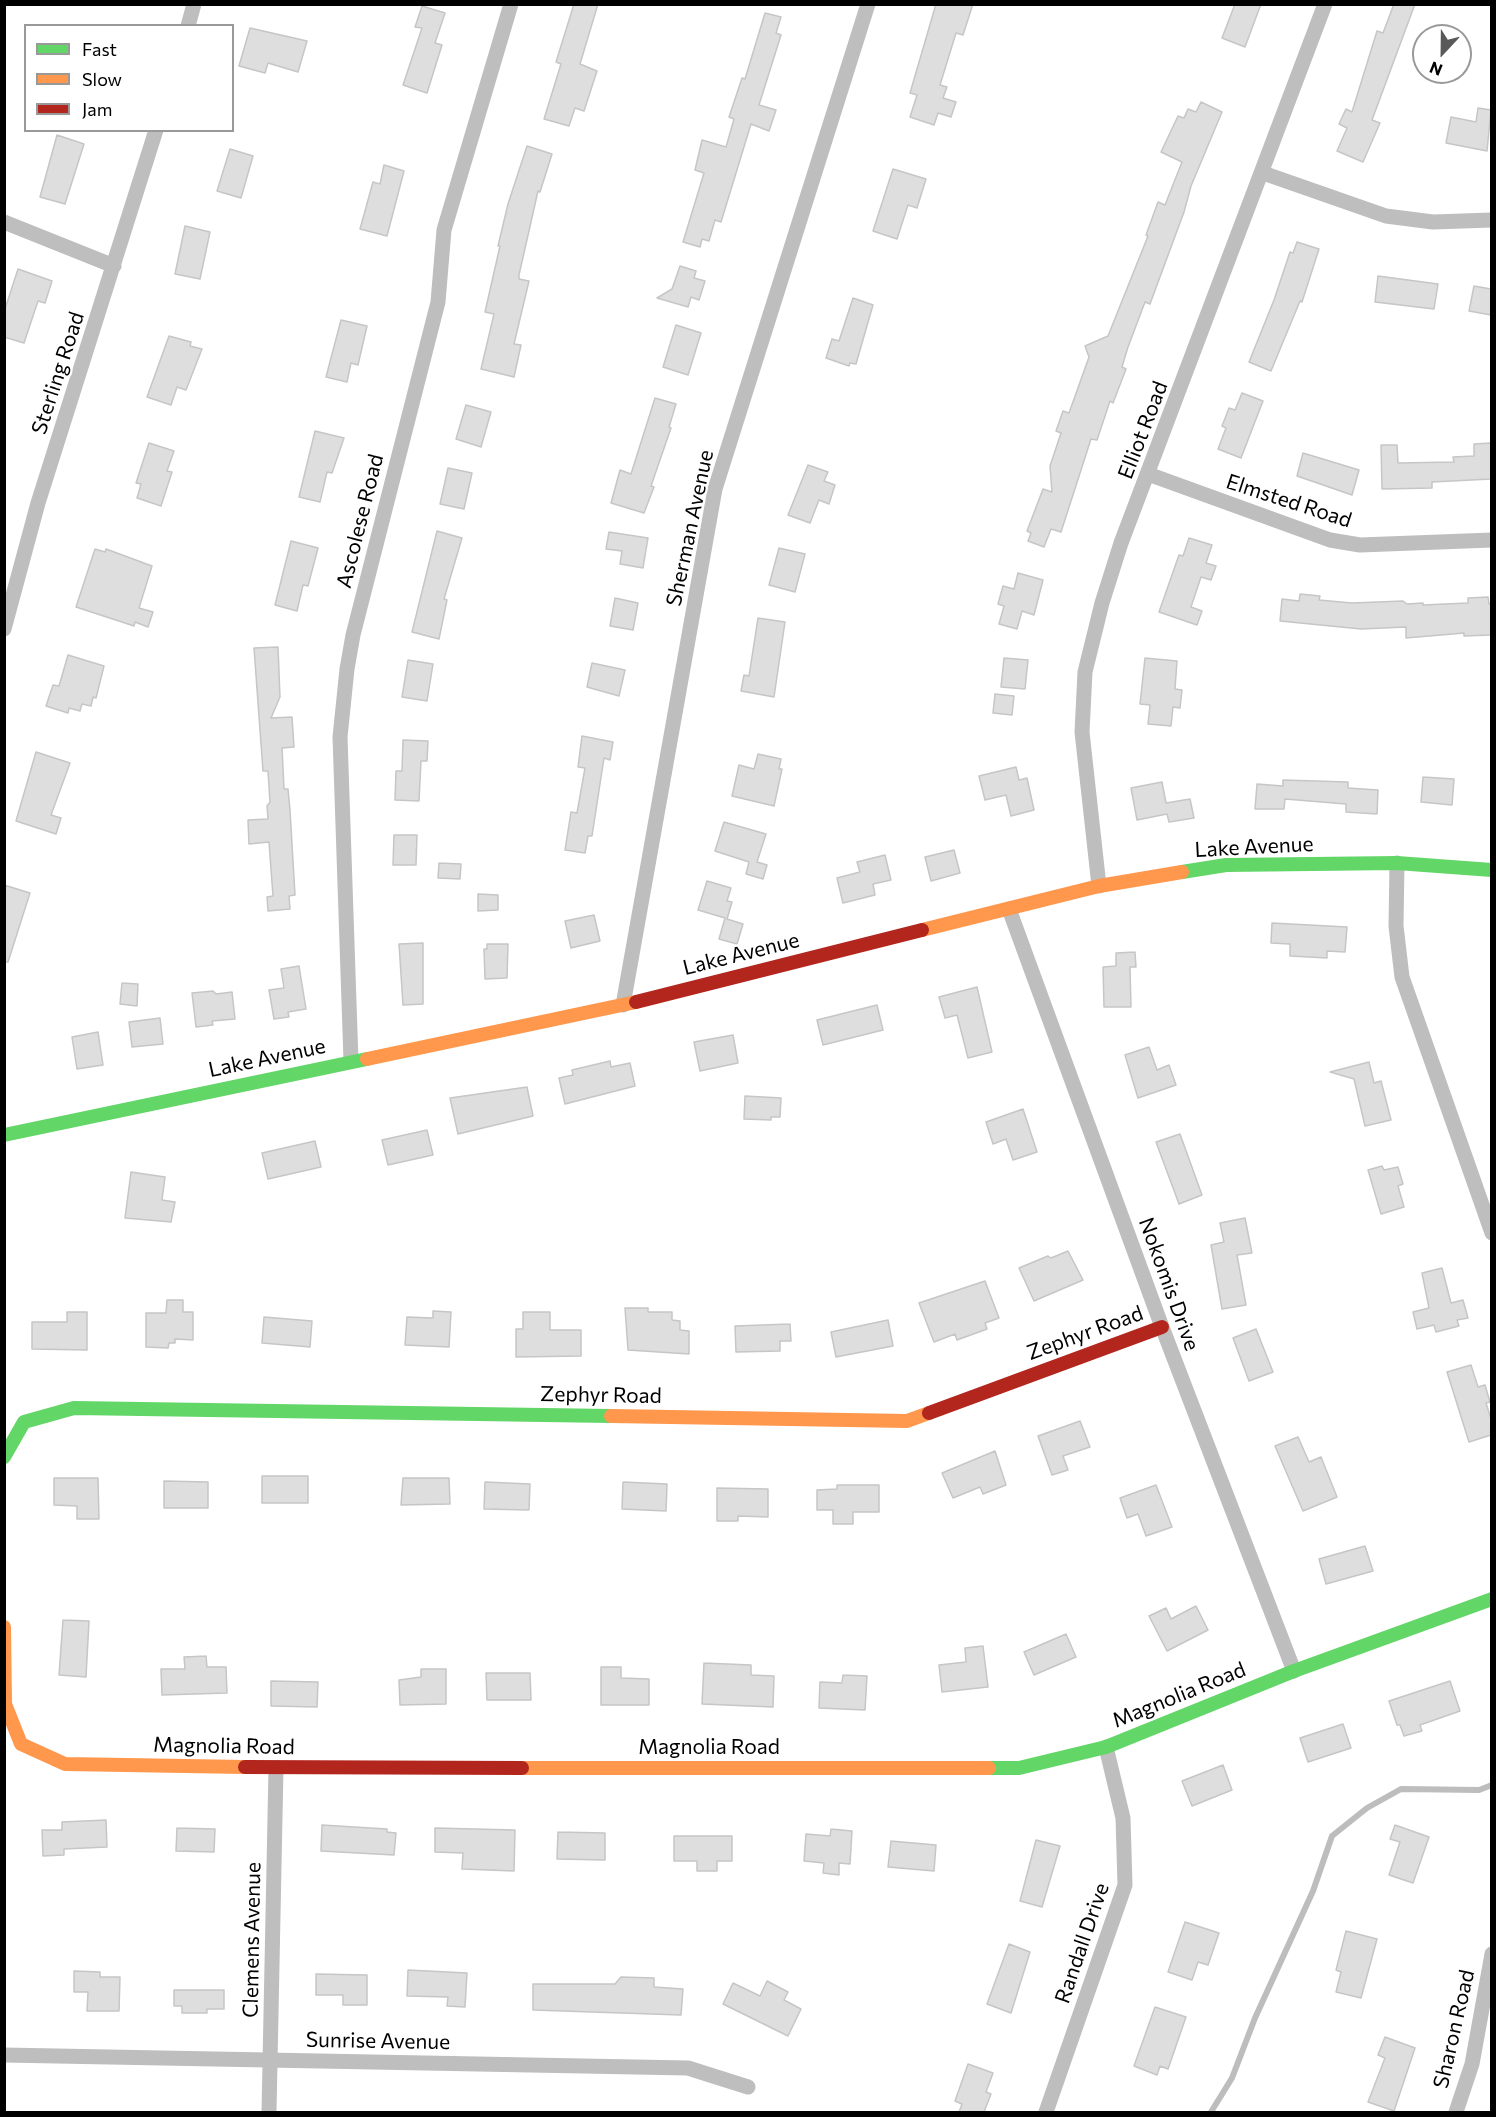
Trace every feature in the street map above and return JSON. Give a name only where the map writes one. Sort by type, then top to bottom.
[{"type":"street","points":[[189,24],[194,4]]},
{"type":"street","name":"Ascolese Road","points":[[351,1061],[339,737],[347,669],[353,635],[438,302],[444,230],[511,4]]},
{"type":"street","name":"Sherman Avenue","points":[[623,1005],[715,489],[868,4]]},
{"type":"street","name":"Elliot Road","points":[[1099,886],[1082,732],[1085,672],[1101,603],[1121,543],[1263,173],[1325,4]]},
{"type":"street","name":"Sterling Road","points":[[4,629],[38,503],[155,132]]},
{"type":"street","points":[[1263,173],[1386,216],[1432,222],[1491,220]]},
{"type":"street","points":[[4,222],[114,266]]},
{"type":"street","name":"Elmsted Road","points":[[1149,474],[1330,540],[1360,545],[1491,540]]},
{"type":"street","points":[[1397,863],[1396,926],[1402,977],[1491,1233]]},
{"type":"street","name":"Lake Avenue","points":[[4,1135],[623,1005],[1099,886],[1226,866],[1397,863],[1491,870]]},
{"type":"street","name":"Nokomis Drive","points":[[1009,909],[1162,1327],[1294,1671]]},
{"type":"street","name":"Zephyr Road","points":[[4,1456],[24,1422],[74,1408],[907,1421],[1162,1327]]},
{"type":"street","name":"Magnolia Road","points":[[4,1627],[5,1704],[21,1744],[65,1764],[276,1768],[1019,1768],[1106,1747],[1294,1671],[1491,1599]]},
{"type":"street","name":"Randall Drive","points":[[1046,2112],[1125,1885],[1123,1818],[1106,1747]]},
{"type":"street","name":"Clemens Avenue","points":[[269,2112],[276,1768]]},
{"type":"street","name":"Sharon Road","points":[[1455,2112],[1472,2064],[1491,1954]]},
{"type":"street","name":"Sunrise Avenue","points":[[4,2055],[688,2068],[748,2087]]},
{"type":"building","points":[[574,4],[598,4],[580,64],[597,71],[584,111],[575,108],[569,126],[544,119],[561,64],[556,62]]},
{"type":"building","points":[[936,4],[973,4],[963,35],[956,33],[940,85],[947,87],[943,98],[956,102],[951,117],[938,113],[934,125],[910,117],[917,95],[910,93]]},
{"type":"building","points":[[1235,4],[1261,4],[1245,47],[1222,38]]},
{"type":"building","points":[[1394,4],[1415,4],[1372,120],[1380,123],[1363,162],[1337,151],[1347,128],[1339,124],[1346,109],[1352,112],[1377,31],[1383,33]]},
{"type":"building","points":[[422,6],[445,13],[435,43],[442,45],[427,93],[403,85],[422,28],[415,27]]},
{"type":"building","points":[[765,13],[781,17],[776,33],[781,35],[759,105],[776,110],[769,131],[751,124],[721,222],[715,220],[709,241],[702,239],[700,247],[683,242],[704,173],[695,170],[702,140],[726,147],[734,119],[729,117],[742,78],[745,79]]},
{"type":"building","points":[[250,28],[307,41],[298,72],[268,63],[265,73],[239,66]]},
{"type":"building","points":[[1201,102],[1222,112],[1191,186],[1184,212],[1150,304],[1145,302],[1128,347],[1122,367],[1126,369],[1113,403],[1110,401],[1097,440],[1091,439],[1061,532],[1051,529],[1044,547],[1028,541],[1031,533],[1027,531],[1043,489],[1052,492],[1050,466],[1061,433],[1056,431],[1063,411],[1069,413],[1089,357],[1085,346],[1108,336],[1148,236],[1146,235],[1158,202],[1165,205],[1182,162],[1161,152],[1178,116],[1184,118],[1188,109],[1196,112]]},
{"type":"building","points":[[1478,108],[1491,110],[1487,151],[1446,143],[1451,117],[1476,122]]},
{"type":"building","points":[[57,135],[84,144],[65,204],[40,197]]},
{"type":"building","points":[[527,146],[552,154],[540,192],[538,191],[519,275],[519,279],[529,281],[514,344],[521,345],[514,377],[481,369],[494,314],[485,312],[500,246],[498,246],[508,204]]},
{"type":"building","points":[[230,149],[253,156],[241,198],[217,191]]},
{"type":"building","points":[[384,165],[404,171],[387,236],[360,229],[373,182],[380,184]]},
{"type":"building","points":[[893,169],[926,179],[917,208],[908,205],[897,239],[873,231]]},
{"type":"building","points":[[185,226],[210,232],[200,279],[175,274]]},
{"type":"building","points":[[1297,242],[1319,249],[1302,302],[1300,301],[1271,371],[1249,362],[1290,252],[1293,253]]},
{"type":"building","points":[[680,266],[696,271],[694,278],[705,281],[699,300],[691,297],[688,307],[657,298],[672,289]]},
{"type":"building","points":[[18,269],[52,281],[45,303],[38,301],[24,343],[4,337],[4,312]]},
{"type":"building","points":[[1378,276],[1438,284],[1434,309],[1375,302]]},
{"type":"building","points":[[1474,286],[1491,289],[1491,315],[1469,311]]},
{"type":"building","points":[[853,298],[873,305],[856,364],[850,363],[849,366],[826,358],[832,339],[839,341]]},
{"type":"building","points":[[341,320],[367,326],[358,365],[351,363],[347,382],[326,377]]},
{"type":"building","points":[[676,325],[701,333],[688,375],[663,367]]},
{"type":"building","points":[[169,336],[191,342],[190,346],[202,349],[186,390],[177,387],[171,405],[147,397]]},
{"type":"building","points":[[1242,393],[1263,401],[1241,458],[1218,449],[1226,428],[1222,426],[1229,408],[1235,410]]},
{"type":"building","points":[[655,398],[676,404],[669,427],[671,428],[651,486],[654,487],[644,513],[611,503],[620,470],[631,474]]},
{"type":"building","points":[[466,405],[491,412],[481,447],[456,439]]},
{"type":"building","points":[[315,431],[344,438],[332,473],[327,472],[320,502],[299,497]]},
{"type":"building","points":[[149,443],[174,451],[167,471],[172,472],[161,506],[137,498],[141,484],[136,483]]},
{"type":"building","points":[[1491,443],[1491,479],[1432,482],[1432,488],[1382,489],[1381,445],[1397,445],[1398,463],[1454,462],[1453,457],[1474,456],[1474,444]]},
{"type":"building","points":[[1303,453],[1359,470],[1352,495],[1297,476]]},
{"type":"building","points":[[808,465],[828,472],[824,481],[835,485],[829,504],[819,500],[810,523],[788,515]]},
{"type":"building","points":[[448,468],[472,473],[464,509],[440,504]]},
{"type":"building","points":[[437,531],[462,538],[444,599],[447,600],[439,639],[412,632]]},
{"type":"building","points":[[609,532],[648,538],[643,568],[620,564],[622,551],[606,549]]},
{"type":"building","points":[[1189,538],[1212,545],[1206,563],[1216,566],[1211,580],[1201,577],[1191,607],[1202,611],[1197,625],[1159,612],[1179,555],[1183,556]]},
{"type":"building","points":[[291,541],[318,548],[308,586],[303,585],[297,611],[275,605]]},
{"type":"building","points":[[779,548],[805,554],[795,592],[769,585]]},
{"type":"building","points":[[95,549],[105,552],[106,549],[152,566],[139,608],[153,612],[148,627],[135,622],[134,626],[76,607]]},
{"type":"building","points":[[1018,573],[1043,580],[1034,615],[1022,611],[1017,629],[999,624],[1004,606],[998,604],[1003,586],[1014,589]]},
{"type":"building","points":[[1300,594],[1320,596],[1319,600],[1352,603],[1403,601],[1407,604],[1423,603],[1423,605],[1468,603],[1468,598],[1488,597],[1489,604],[1491,604],[1491,635],[1464,636],[1464,633],[1406,638],[1406,627],[1361,629],[1280,621],[1282,599],[1299,601]]},
{"type":"building","points":[[615,598],[638,603],[633,630],[610,626]]},
{"type":"building","points":[[758,618],[785,622],[774,697],[741,691],[744,675],[749,676]]},
{"type":"building","points":[[278,647],[280,697],[271,718],[292,717],[294,747],[282,748],[284,789],[288,789],[290,810],[295,895],[289,896],[290,909],[268,911],[267,897],[273,896],[269,842],[249,844],[248,820],[268,819],[267,806],[270,802],[268,771],[263,771],[254,648]]},
{"type":"building","points":[[68,655],[104,666],[96,698],[93,697],[91,706],[82,704],[80,711],[69,708],[68,713],[46,706],[53,685],[59,686]]},
{"type":"building","points":[[1004,658],[1028,660],[1025,689],[1001,687]]},
{"type":"building","points":[[1145,658],[1177,661],[1175,689],[1182,690],[1180,708],[1173,707],[1171,726],[1148,724],[1150,705],[1140,704]]},
{"type":"building","points":[[408,660],[433,664],[427,701],[402,697]]},
{"type":"building","points":[[592,663],[625,670],[619,696],[587,687]]},
{"type":"building","points":[[995,694],[1014,696],[1012,715],[993,713]]},
{"type":"building","points":[[582,736],[613,742],[610,760],[604,758],[592,836],[588,836],[585,853],[565,850],[571,812],[577,813],[585,768],[578,767]]},
{"type":"building","points":[[403,740],[428,741],[427,761],[421,761],[419,801],[395,800],[396,771],[402,771]]},
{"type":"building","points":[[36,752],[70,763],[51,815],[61,818],[56,834],[16,821]]},
{"type":"building","points":[[758,754],[781,759],[779,769],[782,769],[774,806],[732,796],[739,765],[754,769]]},
{"type":"building","points":[[1016,767],[1019,780],[1027,778],[1034,810],[1011,816],[1006,795],[985,800],[979,776]]},
{"type":"building","points":[[1423,777],[1454,779],[1452,805],[1421,802]]},
{"type":"building","points":[[1283,780],[1348,782],[1348,788],[1378,790],[1377,814],[1346,812],[1346,804],[1285,799],[1284,809],[1255,809],[1257,784],[1283,786]]},
{"type":"building","points":[[1162,782],[1166,803],[1190,799],[1194,818],[1169,822],[1167,814],[1137,820],[1131,788]]},
{"type":"building","points":[[724,822],[766,834],[757,862],[767,865],[763,879],[746,874],[749,862],[715,851]]},
{"type":"building","points":[[394,835],[417,835],[416,865],[393,865]]},
{"type":"building","points":[[954,850],[960,873],[931,881],[925,857]]},
{"type":"building","points":[[885,855],[891,880],[873,884],[875,895],[843,903],[837,878],[860,872],[857,862]]},
{"type":"building","points":[[439,863],[461,864],[460,879],[438,878]]},
{"type":"building","points":[[707,881],[731,888],[727,901],[732,902],[727,919],[743,924],[737,944],[719,939],[725,918],[698,910]]},
{"type":"building","points":[[4,885],[30,893],[8,962],[4,962]]},
{"type":"building","points":[[478,894],[498,895],[498,910],[478,911]]},
{"type":"building","points":[[594,915],[600,941],[571,948],[565,921]]},
{"type":"building","points":[[1272,923],[1347,927],[1345,952],[1327,951],[1327,958],[1290,956],[1290,944],[1271,943]]},
{"type":"building","points":[[423,943],[423,1004],[403,1005],[399,944]]},
{"type":"building","points":[[487,944],[508,944],[507,978],[485,979],[484,949],[487,949]]},
{"type":"building","points":[[1135,952],[1136,967],[1130,967],[1131,1007],[1104,1007],[1103,967],[1116,966],[1116,953]]},
{"type":"building","points":[[299,966],[306,1009],[288,1012],[289,1017],[274,1019],[269,990],[284,988],[281,969]]},
{"type":"building","points":[[122,983],[138,984],[137,1006],[120,1004]]},
{"type":"building","points":[[977,987],[992,1052],[968,1058],[957,1015],[945,1018],[939,997]]},
{"type":"building","points":[[213,991],[216,994],[232,992],[235,1019],[212,1021],[213,1025],[196,1027],[192,993]]},
{"type":"building","points":[[877,1005],[883,1030],[823,1045],[817,1020]]},
{"type":"building","points":[[160,1018],[163,1044],[132,1047],[129,1022]]},
{"type":"building","points":[[98,1032],[103,1065],[77,1069],[72,1037]]},
{"type":"building","points":[[733,1035],[738,1063],[700,1071],[694,1042]]},
{"type":"building","points":[[1149,1047],[1157,1070],[1169,1065],[1176,1085],[1138,1098],[1125,1055]]},
{"type":"building","points":[[610,1061],[611,1067],[630,1063],[635,1086],[565,1104],[559,1078],[573,1075],[572,1070]]},
{"type":"building","points":[[1369,1062],[1374,1083],[1381,1081],[1391,1120],[1365,1126],[1354,1079],[1330,1072]]},
{"type":"building","points":[[527,1087],[533,1116],[458,1134],[450,1098]]},
{"type":"building","points":[[745,1096],[781,1098],[780,1117],[771,1117],[771,1120],[744,1119]]},
{"type":"building","points":[[1023,1109],[1037,1152],[1013,1160],[1006,1139],[993,1144],[986,1122]]},
{"type":"building","points":[[427,1130],[433,1155],[388,1165],[382,1140]]},
{"type":"building","points":[[1180,1134],[1202,1195],[1179,1204],[1156,1142]]},
{"type":"building","points":[[315,1141],[321,1167],[268,1179],[262,1153]]},
{"type":"building","points":[[1382,1166],[1384,1170],[1398,1167],[1403,1184],[1398,1186],[1404,1207],[1381,1214],[1368,1170]]},
{"type":"building","points":[[131,1172],[165,1177],[162,1200],[175,1202],[171,1222],[125,1218]]},
{"type":"building","points":[[1245,1218],[1252,1253],[1237,1255],[1246,1305],[1222,1309],[1211,1245],[1224,1242],[1220,1223]]},
{"type":"building","points":[[1068,1251],[1083,1280],[1034,1301],[1019,1268],[1048,1256],[1051,1258]]},
{"type":"building","points":[[1442,1268],[1451,1303],[1463,1300],[1468,1318],[1457,1320],[1459,1326],[1436,1332],[1434,1325],[1417,1329],[1413,1312],[1429,1308],[1422,1273]]},
{"type":"building","points":[[985,1281],[999,1318],[985,1323],[987,1329],[957,1340],[955,1334],[934,1342],[919,1303]]},
{"type":"building","points":[[167,1300],[183,1300],[183,1312],[193,1312],[193,1340],[175,1339],[175,1343],[169,1343],[168,1348],[146,1347],[146,1313],[166,1313]]},
{"type":"building","points":[[625,1308],[648,1308],[648,1312],[672,1312],[672,1320],[680,1321],[680,1330],[689,1331],[689,1354],[628,1350]]},
{"type":"building","points":[[433,1311],[451,1312],[449,1347],[405,1345],[407,1317],[433,1318]]},
{"type":"building","points":[[67,1312],[87,1312],[87,1350],[32,1349],[32,1322],[67,1322]]},
{"type":"building","points":[[523,1312],[550,1312],[550,1330],[581,1330],[581,1356],[516,1357],[516,1329],[523,1329]]},
{"type":"building","points":[[264,1317],[312,1321],[310,1347],[262,1343]]},
{"type":"building","points":[[888,1320],[893,1346],[836,1357],[831,1332]]},
{"type":"building","points":[[790,1324],[791,1341],[780,1341],[780,1351],[736,1352],[735,1326]]},
{"type":"building","points":[[1256,1329],[1273,1372],[1249,1381],[1233,1338]]},
{"type":"building","points":[[1471,1365],[1478,1387],[1485,1385],[1490,1402],[1486,1403],[1491,1419],[1491,1435],[1469,1442],[1447,1372]]},
{"type":"building","points":[[1080,1421],[1090,1447],[1063,1456],[1068,1470],[1052,1475],[1038,1436]]},
{"type":"building","points":[[1298,1437],[1309,1462],[1321,1457],[1337,1497],[1303,1511],[1275,1446]]},
{"type":"building","points":[[995,1451],[1006,1485],[983,1494],[980,1487],[953,1498],[942,1473]]},
{"type":"building","points":[[262,1476],[308,1476],[308,1503],[262,1503]]},
{"type":"building","points":[[54,1478],[98,1478],[99,1519],[77,1519],[77,1506],[54,1505]]},
{"type":"building","points":[[403,1478],[449,1478],[450,1504],[401,1505]]},
{"type":"building","points":[[164,1481],[208,1482],[208,1508],[164,1508]]},
{"type":"building","points":[[485,1482],[530,1484],[529,1510],[484,1509]]},
{"type":"building","points":[[623,1482],[667,1484],[666,1511],[622,1509]]},
{"type":"building","points":[[837,1485],[879,1485],[879,1512],[853,1512],[853,1524],[833,1524],[833,1510],[817,1510],[817,1490],[837,1489]]},
{"type":"building","points":[[1156,1485],[1172,1527],[1146,1536],[1138,1514],[1127,1518],[1120,1498]]},
{"type":"building","points":[[717,1488],[768,1489],[768,1517],[738,1516],[738,1521],[717,1521]]},
{"type":"building","points":[[1365,1546],[1373,1571],[1326,1584],[1319,1559]]},
{"type":"building","points":[[1196,1606],[1208,1630],[1167,1651],[1149,1616],[1166,1608],[1171,1619]]},
{"type":"building","points":[[63,1620],[89,1621],[86,1677],[59,1675]]},
{"type":"building","points":[[1066,1634],[1076,1657],[1034,1675],[1024,1652]]},
{"type":"building","points":[[983,1646],[988,1687],[942,1692],[939,1665],[966,1662],[965,1648]]},
{"type":"building","points":[[206,1656],[207,1667],[226,1667],[227,1693],[162,1695],[161,1669],[185,1669],[184,1657]]},
{"type":"building","points":[[704,1663],[751,1665],[751,1675],[774,1676],[773,1707],[702,1704]]},
{"type":"building","points":[[601,1667],[621,1667],[621,1678],[649,1679],[649,1705],[601,1705]]},
{"type":"building","points":[[421,1669],[446,1669],[446,1704],[400,1705],[399,1680],[421,1677]]},
{"type":"building","points":[[486,1673],[530,1673],[531,1700],[487,1700]]},
{"type":"building","points":[[843,1675],[867,1676],[865,1710],[819,1708],[820,1682],[842,1683]]},
{"type":"building","points":[[271,1681],[318,1682],[317,1707],[271,1706]]},
{"type":"building","points":[[1450,1681],[1460,1711],[1420,1725],[1422,1731],[1404,1736],[1400,1725],[1397,1725],[1389,1701]]},
{"type":"building","points":[[1343,1724],[1351,1748],[1308,1762],[1300,1738]]},
{"type":"building","points":[[1223,1765],[1232,1790],[1192,1806],[1182,1781]]},
{"type":"building","points":[[106,1820],[107,1847],[64,1849],[64,1855],[43,1856],[42,1830],[62,1830],[62,1822]]},
{"type":"building","points":[[322,1825],[387,1829],[387,1832],[396,1833],[394,1855],[321,1851]]},
{"type":"building","points":[[1395,1825],[1429,1837],[1413,1883],[1389,1875],[1400,1842],[1390,1839]]},
{"type":"building","points":[[177,1828],[215,1829],[214,1852],[176,1851]]},
{"type":"building","points":[[435,1828],[515,1830],[514,1871],[462,1869],[463,1853],[435,1852]]},
{"type":"building","points":[[831,1829],[852,1831],[850,1864],[839,1863],[839,1875],[823,1873],[824,1863],[804,1861],[806,1834],[830,1836]]},
{"type":"building","points":[[558,1832],[605,1833],[605,1860],[557,1859]]},
{"type":"building","points":[[674,1836],[732,1836],[732,1861],[717,1861],[717,1871],[697,1871],[697,1861],[674,1861]]},
{"type":"building","points":[[1036,1840],[1060,1846],[1042,1907],[1020,1901]]},
{"type":"building","points":[[891,1841],[936,1845],[934,1871],[888,1867]]},
{"type":"building","points":[[1185,1922],[1219,1933],[1208,1965],[1198,1962],[1192,1980],[1168,1972]]},
{"type":"building","points":[[1346,1931],[1377,1939],[1361,1998],[1336,1992],[1341,1972],[1336,1970]]},
{"type":"building","points":[[1009,1944],[1030,1952],[1011,2013],[987,2004]]},
{"type":"building","points":[[408,1970],[467,1973],[465,2007],[447,2006],[448,1997],[407,1996]]},
{"type":"building","points":[[74,1971],[100,1972],[100,1977],[120,1977],[119,2011],[87,2011],[88,1992],[74,1992]]},
{"type":"building","points":[[316,1974],[367,1975],[367,2005],[343,2005],[343,1995],[316,1995]]},
{"type":"building","points":[[621,1977],[654,1978],[654,1987],[683,1989],[681,2015],[533,2010],[533,1984],[615,1984]]},
{"type":"building","points":[[767,1981],[788,1992],[784,2000],[801,2009],[788,2036],[723,2004],[733,1983],[760,1996]]},
{"type":"building","points":[[174,1990],[224,1990],[224,2009],[207,2009],[207,2013],[182,2013],[182,2006],[174,2006]]},
{"type":"building","points":[[1155,2007],[1186,2017],[1168,2069],[1160,2066],[1157,2075],[1134,2066]]},
{"type":"building","points":[[1385,2037],[1415,2048],[1394,2111],[1368,2102],[1385,2058],[1378,2055]]},
{"type":"building","points":[[968,2064],[993,2073],[986,2092],[991,2094],[984,2112],[959,2112],[962,2104],[955,2101]]},
{"type":"waterway","points":[[1211,2112],[1232,2078],[1255,2018],[1313,1891],[1332,1836],[1367,1808],[1401,1789],[1479,1790],[1492,1785]]},
{"type":"traffic: fast","points":[[1182,872],[1226,865],[1397,863],[1492,870]]},
{"type":"traffic: fast","points":[[4,1135],[367,1059]]},
{"type":"traffic: fast","points":[[4,1457],[24,1422],[74,1408],[611,1416]]},
{"type":"traffic: fast","points":[[989,1768],[1019,1768],[1106,1747],[1294,1671],[1492,1599]]},
{"type":"traffic: slow","points":[[922,930],[1099,886],[1182,872]]},
{"type":"traffic: slow","points":[[367,1059],[636,1002]]},
{"type":"traffic: slow","points":[[611,1416],[907,1421],[929,1413]]},
{"type":"traffic: slow","points":[[4,1627],[5,1704],[21,1744],[65,1764],[245,1767]]},
{"type":"traffic: slow","points":[[522,1768],[989,1768]]},
{"type":"traffic: jam","points":[[636,1002],[922,930]]},
{"type":"traffic: jam","points":[[929,1413],[1162,1327]]},
{"type":"traffic: jam","points":[[245,1767],[522,1768]]}]
